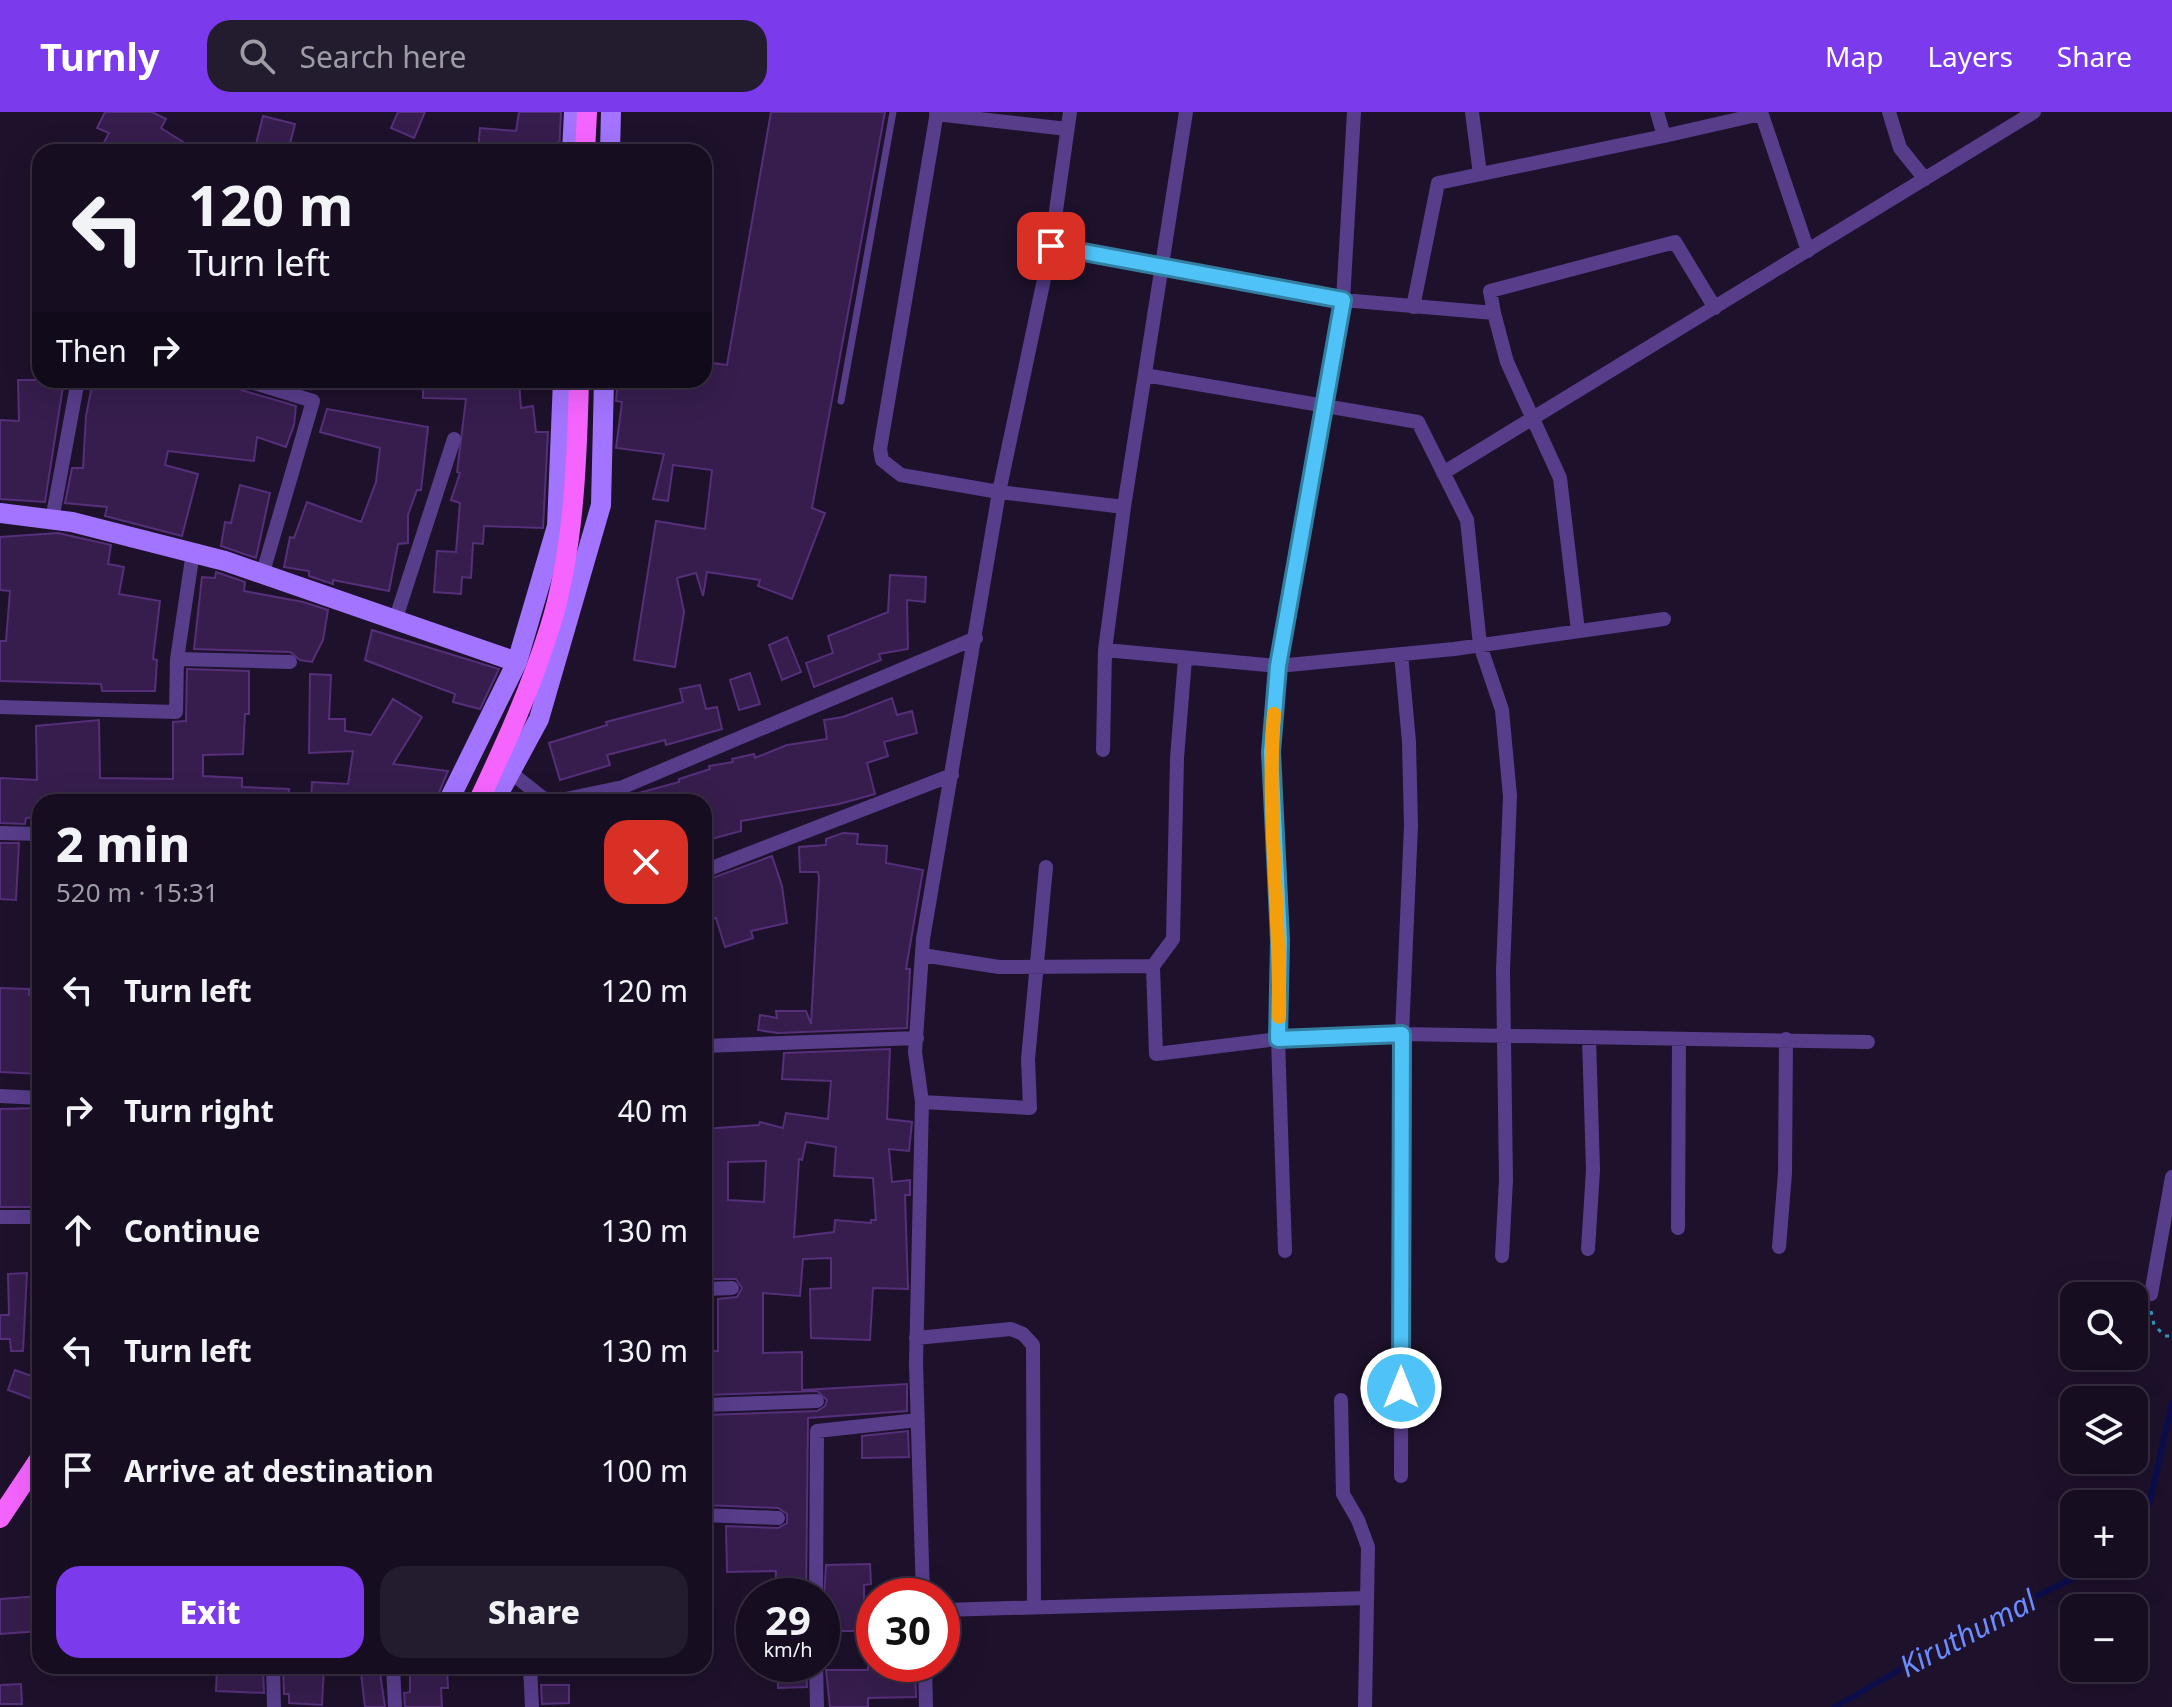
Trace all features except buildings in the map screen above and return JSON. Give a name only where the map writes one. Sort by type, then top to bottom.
[{"type":"main road","points":[[572,144],[574,112]]},
{"type":"main road","points":[[585,144],[587,112]]},
{"type":"main road","points":[[610,144],[611,112]]},
{"type":"main road","points":[[452,794],[517,662],[557,526],[563,388]]},
{"type":"main road","points":[[482,794],[516,720],[551,625],[576,488],[579,388]]},
{"type":"main road","points":[[498,794],[539,719],[601,505],[604,388]]},
{"type":"main road","points":[[0,513],[52,520],[193,552],[263,572],[517,662]]},
{"type":"main road","points":[[485,731],[523,748]]},
{"type":"main road","points":[[0,1518],[32,1470]]},
{"type":"street","points":[[922,1578],[916,1338],[922,1102],[917,1038],[922,955],[999,492],[1051,246],[1070,112]]},
{"type":"street","points":[[1103,750],[1105,650],[1124,507],[1186,112]]},
{"type":"street","points":[[1285,1251],[1278,1039],[1280,940],[1271,752],[1278,666],[1343,300],[1354,112]]},
{"type":"street","points":[[1472,112],[1480,174]]},
{"type":"street","points":[[1657,112],[1664,136]]},
{"type":"street","points":[[1889,112],[1900,148],[1925,179]]},
{"type":"street","points":[[1443,473],[2034,112]]},
{"type":"street","points":[[1067,129],[937,113],[880,449],[882,460],[901,475],[999,492],[1124,507]]},
{"type":"street","points":[[1413,307],[1438,183],[1761,113],[1808,251]]},
{"type":"street","points":[[1578,631],[1560,478],[1507,362],[1490,291],[1675,242],[1715,308]]},
{"type":"street","points":[[1051,246],[1343,300],[1494,313]]},
{"type":"street","points":[[1145,375],[1418,422],[1467,520],[1480,645],[1502,710],[1510,796],[1503,1037],[1506,1180],[1502,1256]]},
{"type":"street","points":[[52,520],[77,388]]},
{"type":"street","points":[[263,572],[313,401],[278,388]]},
{"type":"street","points":[[395,621],[454,439]]},
{"type":"street","points":[[0,707],[176,712],[177,659],[193,552]]},
{"type":"street","points":[[1105,650],[1278,666],[1480,645],[1664,619]]},
{"type":"street","points":[[623,794],[976,638]]},
{"type":"street","points":[[1401,654],[1409,742],[1411,826],[1402,1034],[1401,1476]]},
{"type":"street","points":[[177,659],[290,662]]},
{"type":"street","points":[[1185,659],[1177,758],[1173,939],[1153,966],[1156,1054],[1278,1039],[1402,1034],[1868,1042]]},
{"type":"street","points":[[510,772],[539,794]]},
{"type":"street","points":[[712,868],[952,775]]},
{"type":"street","points":[[0,833],[32,834]]},
{"type":"street","points":[[922,1102],[1030,1108],[1028,1059],[1046,867]]},
{"type":"street","points":[[922,955],[999,967],[1153,966]]},
{"type":"street","points":[[712,1046],[917,1038]]},
{"type":"street","points":[[1588,1249],[1593,1170],[1589,1038]]},
{"type":"street","points":[[1779,1247],[1785,1173],[1786,1039]]},
{"type":"street","points":[[1678,1228],[1679,1040]]},
{"type":"street","points":[[0,1096],[32,1098]]},
{"type":"street","points":[[2151,1294],[2172,1177]]},
{"type":"street","points":[[0,1217],[32,1217]]},
{"type":"street","points":[[712,1289],[732,1288]]},
{"type":"street","points":[[916,1338],[1011,1329],[1023,1334],[1033,1345],[1034,1607]]},
{"type":"street","points":[[1341,1400],[1343,1494],[1368,1547],[1365,1707]]},
{"type":"street","points":[[712,1405],[817,1401]]},
{"type":"street","points":[[816,1578],[817,1431],[918,1420]]},
{"type":"street","points":[[712,1515],[778,1518]]},
{"type":"street","points":[[960,1609],[1367,1598]]},
{"type":"street","points":[[273,1674],[274,1707]]},
{"type":"street","points":[[393,1674],[395,1707]]},
{"type":"street","points":[[530,1674],[532,1707]]},
{"type":"street","points":[[816,1682],[817,1707]]},
{"type":"street","points":[[925,1682],[926,1707]]},
{"type":"lane","points":[[841,401],[893,112]]},
{"type":"path","points":[[2151,1294],[2154,1325],[2165,1336],[2172,1336]]},
{"type":"waterway","name":"Kiruthumal","points":[[2148,1505],[2172,1403]]},
{"type":"waterway","name":"Kiruthumal","points":[[1835,1707],[1974,1627],[2074,1578]]},
{"type":"slow traffic","points":[[1274,714],[1271,752],[1280,940],[1279,1017]]},
{"type":"route","points":[[1051,246],[1343,300],[1278,666],[1271,752],[1280,940],[1278,1039],[1402,1034],[1401,1388]]}]
